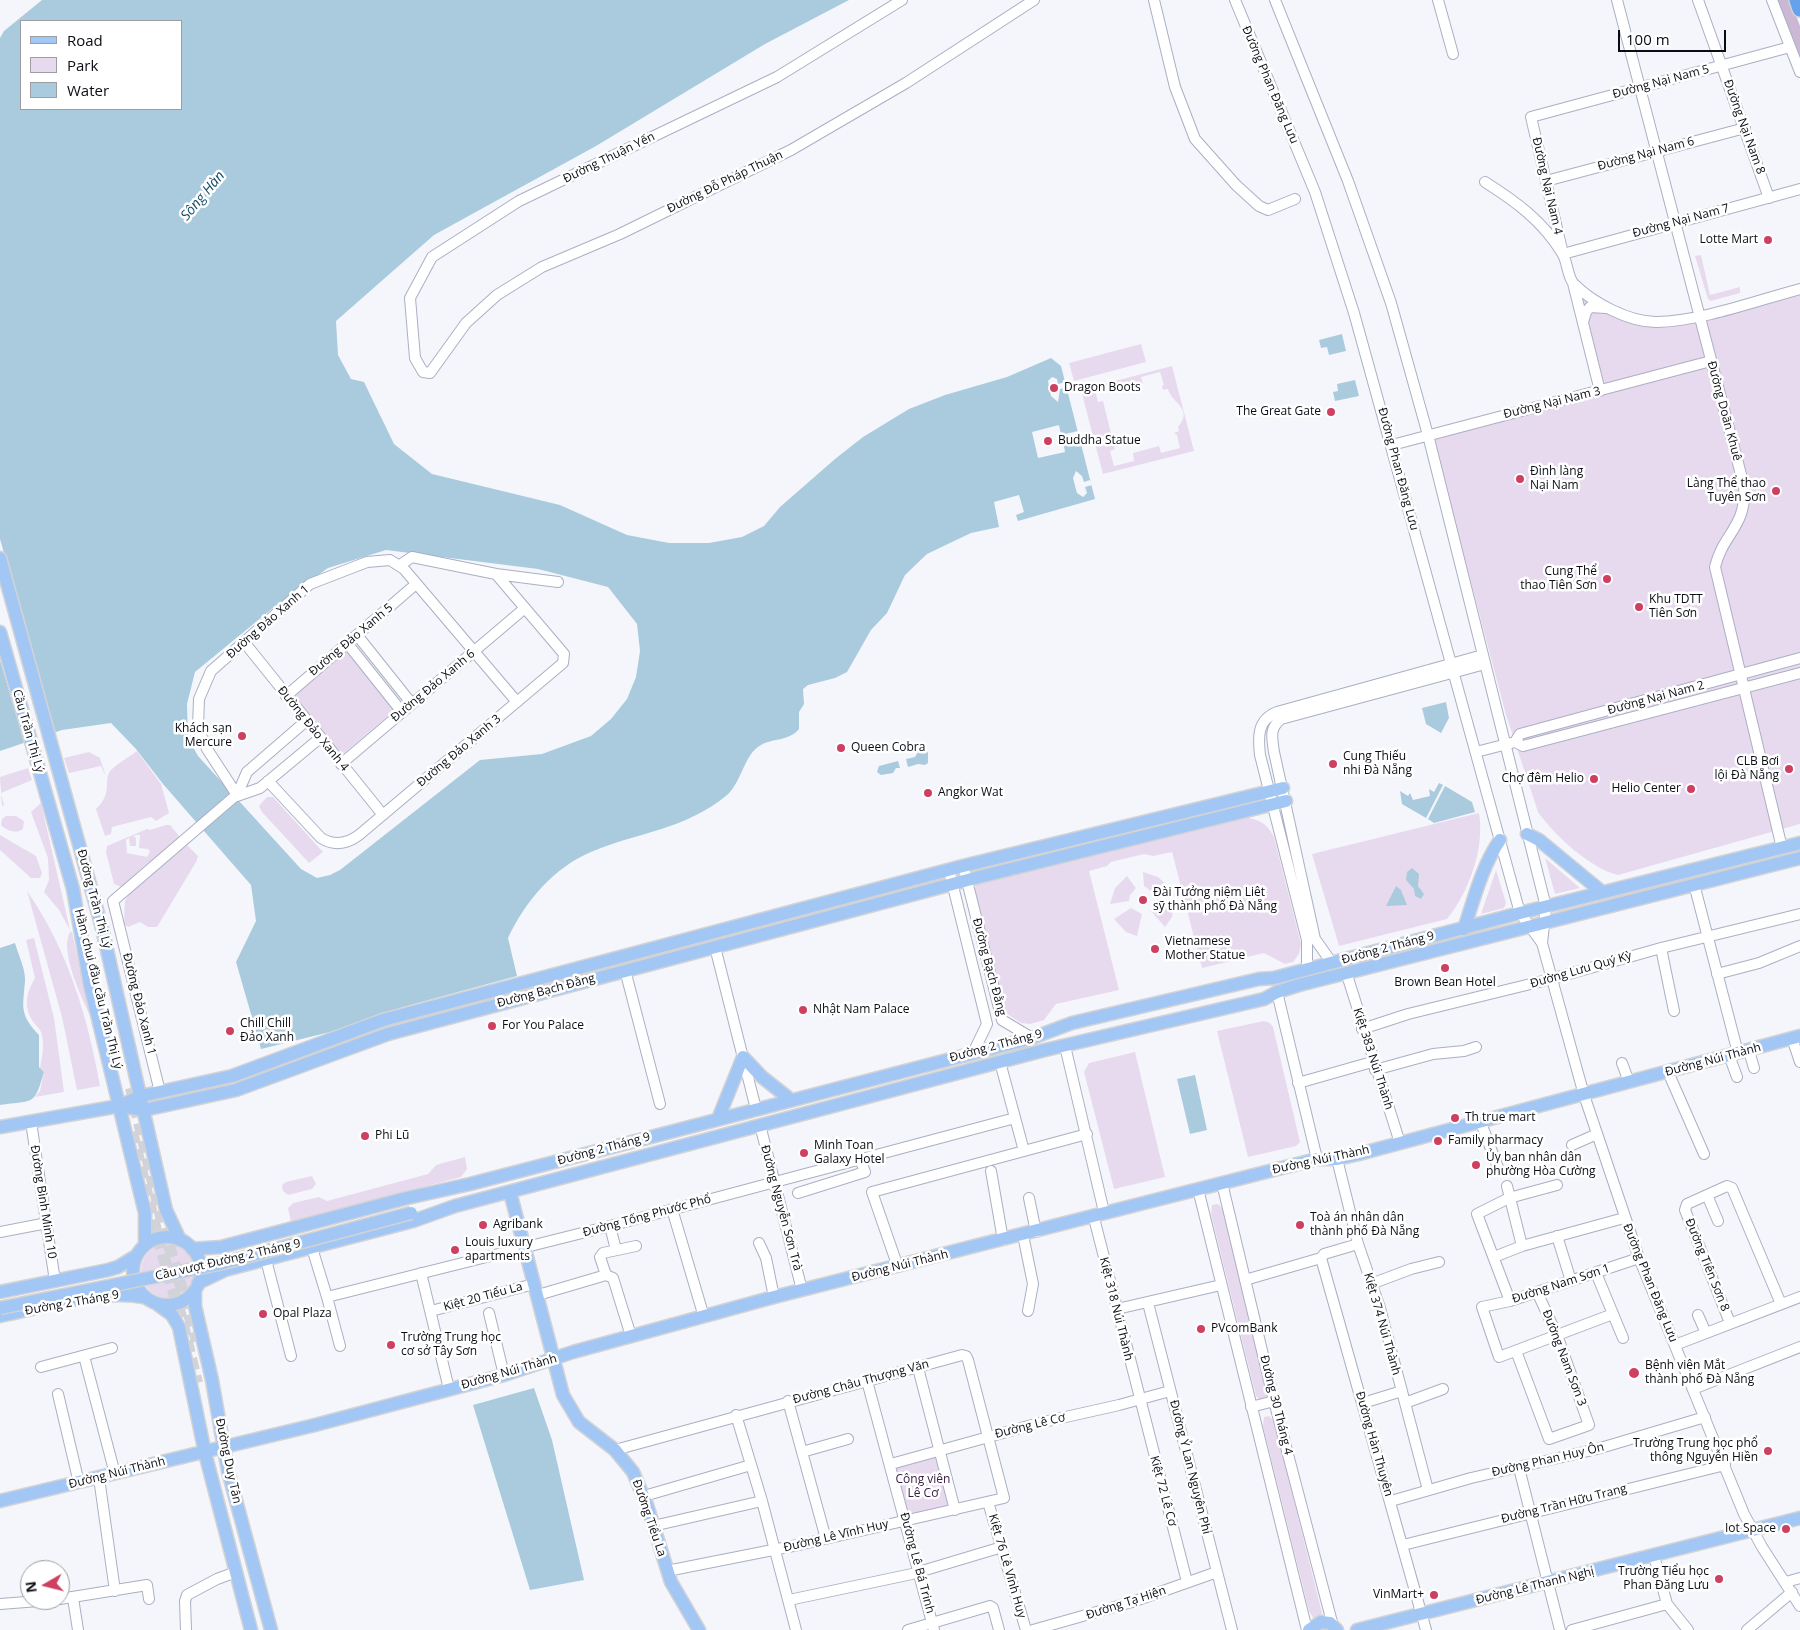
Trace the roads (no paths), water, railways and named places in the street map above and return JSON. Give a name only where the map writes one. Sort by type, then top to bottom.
[{"type":"highway","points":[[1797,0],[1800,9]]},
{"type":"main road","name":"Đường Trần Thị Lý","points":[[0,558],[89,882]]},
{"type":"main road","name":"Cầu Trần Thị Lý","points":[[0,632],[48,801]]},
{"type":"main road","points":[[963,866],[1283,788]]},
{"type":"main road","name":"Đường Trần Thị Lý","points":[[48,801],[73,888],[90,985],[145,1213],[145,1245]]},
{"type":"main road","points":[[967,880],[1286,801]]},
{"type":"main road","points":[[1185,812],[1188,826]]},
{"type":"main road","points":[[1527,834],[1539,840],[1602,892]]},
{"type":"main road","points":[[1464,929],[1492,852],[1500,840]]},
{"type":"main road","points":[[1063,842],[1067,856]]},
{"type":"main road","name":"Đường 2 Tháng 9","points":[[192,1249],[221,1247],[407,1198],[451,1189],[1032,1038],[1060,1028],[1259,978],[1274,978],[1520,913],[1800,843]]},
{"type":"main road","name":"Đường 2 Tháng 9","points":[[197,1287],[224,1270],[413,1221],[455,1206],[1000,1062],[1264,999],[1276,992],[1800,858]]},
{"type":"main road","name":"Đường Bạch Đằng","points":[[119,1106],[132,1091],[160,1092],[245,1071],[383,1020],[621,956],[883,889],[963,866]]},
{"type":"main road","name":"Đường Bạch Đằng","points":[[144,1110],[249,1086],[388,1034],[625,970],[887,903],[967,880]]},
{"type":"main road","name":"Hầm chui đầu cầu Trần Thị Lý","points":[[89,882],[94,930],[132,1091]]},
{"type":"main road","name":"Hầm chui đầu cầu Trần Thị Lý","points":[[73,888],[132,1091]]},
{"type":"main road","points":[[883,889],[887,903]]},
{"type":"main road","points":[[801,910],[805,924]]},
{"type":"main road","points":[[708,934],[715,947]]},
{"type":"main road","points":[[621,956],[625,970]]},
{"type":"main road","points":[[1274,978],[1276,992]]},
{"type":"main road","points":[[531,980],[535,994]]},
{"type":"main road","points":[[383,1020],[388,1034]]},
{"type":"main road","points":[[1060,1028],[1065,1046]]},
{"type":"main road","name":"Đường Núi Thành","points":[[0,1501],[224,1448],[504,1374],[630,1336],[774,1297],[1036,1232],[1317,1159],[1337,1159],[1400,1143],[1796,1037]]},
{"type":"main road","points":[[718,1119],[743,1057],[762,1078],[791,1100]]},
{"type":"main road","points":[[245,1071],[249,1086]]},
{"type":"main road","points":[[132,1091],[144,1110],[157,1172],[170,1220],[180,1240]]},
{"type":"main road","points":[[0,1127],[119,1106],[144,1110]]},
{"type":"main road","points":[[756,1109],[760,1125]]},
{"type":"main road","points":[[136,1177],[157,1172]]},
{"type":"main road","name":"Cầu vượt Đường 2 Tháng 9","points":[[0,1308],[223,1263],[410,1209],[451,1189]]},
{"type":"main road","name":"Đường Tiểu La","points":[[510,1192],[553,1360],[570,1409],[579,1422],[615,1450],[633,1472],[644,1496],[667,1571],[699,1630]]},
{"type":"main road","name":"Cầu vượt Đường 2 Tháng 9","points":[[0,1300],[222,1255],[410,1209],[455,1206]]},
{"type":"main road","points":[[166,1237],[180,1240],[192,1249],[200,1269],[197,1287],[178,1303],[157,1304],[144,1297],[133,1278],[136,1256],[145,1245],[166,1237]]},
{"type":"main road","name":"Đường 2 Tháng 9","points":[[0,1292],[118,1267],[136,1256]]},
{"type":"main road","name":"Đường Duy Tân","points":[[197,1287],[194,1306],[224,1448],[271,1630]]},
{"type":"main road","name":"Đường 2 Tháng 9","points":[[0,1316],[102,1296],[129,1294],[144,1297]]},
{"type":"main road","name":"Đường Duy Tân","points":[[157,1304],[168,1310],[176,1320],[189,1371],[205,1452],[251,1630]]},
{"type":"main road","points":[[189,1371],[208,1367]]},
{"type":"main road","name":"Đường Lê Thanh Nghị","points":[[1357,1630],[1800,1518]]},
{"type":"main road","points":[[244,1600],[261,1595]]},
{"type":"main road","points":[[1308,1630],[1321,1622],[1335,1628]]},
{"type":"street","name":"Đường Thuận Yến","points":[[430,374],[424,372],[415,358],[410,298],[432,257],[519,201],[777,77],[902,0]]},
{"type":"street","name":"Đường Đỗ Pháp Thuận","points":[[430,374],[466,323],[498,295],[542,267],[620,234],[791,150],[906,83],[1034,0]]},
{"type":"street","points":[[1154,0],[1175,87],[1195,139],[1236,185],[1260,206],[1268,210],[1295,199]]},
{"type":"street","name":"Đường Phan Đăng Lưu","points":[[1235,0],[1315,192],[1354,313],[1392,445],[1520,913],[1542,943]]},
{"type":"street","name":"Đường Phan Đăng Lưu","points":[[1275,0],[1348,181],[1391,303],[1428,435],[1484,659],[1510,743],[1527,834],[1546,907],[1542,943],[1551,980],[1584,1095],[1624,1218],[1752,1530],[1800,1606]]},
{"type":"street","points":[[1438,0],[1452,54]]},
{"type":"street","name":"Đường Doãn Khuê","points":[[1617,0],[1744,486],[1744,510],[1723,545],[1715,567],[1742,688],[1782,848]]},
{"type":"street","name":"Đường Nại Nam 8","points":[[1698,0],[1769,198]]},
{"type":"street","points":[[1772,0],[1800,72]]},
{"type":"street","name":"Đường Nại Nam 5","points":[[1531,117],[1790,47]]},
{"type":"street","name":"Đường Nại Nam 4","points":[[1531,117],[1563,254]]},
{"type":"street","name":"Đường Nại Nam 6","points":[[1546,181],[1745,128]]},
{"type":"street","points":[[1485,182],[1518,202],[1537,220],[1563,254],[1573,283],[1600,391]]},
{"type":"street","name":"Đường Nại Nam 7","points":[[1563,254],[1800,189]]},
{"type":"street","points":[[1537,220],[1546,218],[1552,207]]},
{"type":"street","points":[[1573,283],[1610,308],[1633,318],[1654,322],[1699,316],[1800,289]]},
{"type":"street","points":[[1583,323],[1586,312],[1590,307],[1610,308]]},
{"type":"street","name":"Đường Nại Nam 3","points":[[1392,445],[1712,361]]},
{"type":"street","points":[[517,702],[400,565],[412,557],[496,574],[558,582]]},
{"type":"street","name":"Đường Đảo Xanh 1","points":[[236,796],[203,743],[197,713],[201,691],[211,671],[305,589],[318,580],[380,559],[390,560],[400,565]]},
{"type":"street","name":"Đường Đảo Xanh 3","points":[[268,781],[321,838],[328,843],[346,843],[354,840],[563,663],[565,658],[560,649],[496,574]]},
{"type":"street","name":"Đường Đảo Xanh 5","points":[[286,696],[416,584]]},
{"type":"street","name":"Đường Đảo Xanh 6","points":[[341,764],[525,608]]},
{"type":"street","points":[[357,636],[412,704]]},
{"type":"street","name":"Đường Đảo Xanh 4","points":[[244,642],[383,815]]},
{"type":"street","points":[[347,643],[402,712]]},
{"type":"street","name":"Đường Nại Nam 2","points":[[1476,752],[1510,743],[1520,734],[1800,658]]},
{"type":"street","points":[[1307,969],[1307,940],[1272,805],[1257,735],[1260,726],[1271,714],[1484,659]]},
{"type":"street","points":[[1332,963],[1315,939],[1271,732],[1273,726],[1281,719],[1453,667]]},
{"type":"street","name":"Đường Nại Nam 2","points":[[1510,743],[1523,746],[1800,673]]},
{"type":"street","name":"Đường Đảo Xanh 1","points":[[236,796],[246,772],[306,721]]},
{"type":"street","name":"Đường Đảo Xanh 1","points":[[160,1092],[113,901],[236,796],[260,788],[320,738]]},
{"type":"street","name":"Đường Bạch Đằng","points":[[963,866],[1002,1020],[1032,1038]]},
{"type":"street","name":"Đường Bạch Đằng","points":[[950,870],[987,1024],[973,1053]]},
{"type":"street","points":[[1694,884],[1739,1053],[1736,1077]]},
{"type":"street","name":"Đường Lưu Quý Kỳ","points":[[1362,1029],[1408,1014],[1551,980],[1661,948],[1800,914]]},
{"type":"street","points":[[967,940],[981,936]]},
{"type":"street","points":[[1717,974],[1759,963],[1800,946]]},
{"type":"street","points":[[715,947],[756,1109]]},
{"type":"street","points":[[1661,948],[1674,1011]]},
{"type":"street","points":[[625,970],[660,1104]]},
{"type":"street","name":"Kiệt 383 Núi Thành","points":[[1347,975],[1362,1029],[1400,1143]]},
{"type":"street","points":[[1276,992],[1317,1159]]},
{"type":"street","points":[[1796,1037],[1800,1062]]},
{"type":"street","points":[[1065,1046],[1087,1134],[1099,1215]]},
{"type":"street","points":[[1298,1083],[1433,1054],[1456,1052],[1476,1047]]},
{"type":"street","points":[[1739,1053],[1754,1068]]},
{"type":"street","points":[[1000,1062],[1024,1151]]},
{"type":"street","points":[[1622,1063],[1629,1082]]},
{"type":"street","points":[[1668,1072],[1704,1154]]},
{"type":"street","name":"Đường Tống Phước Phổ","points":[[327,1297],[610,1226],[1015,1118]]},
{"type":"street","name":"Đường Bình Minh 10","points":[[31,1122],[55,1281]]},
{"type":"street","points":[[1481,1122],[1499,1170]]},
{"type":"street","name":"Đường Nguyễn Sơn Trà","points":[[760,1125],[802,1290]]},
{"type":"street","points":[[898,1267],[872,1192],[1087,1134]]},
{"type":"street","points":[[1572,1146],[1597,1134]]},
{"type":"street","points":[[798,1193],[865,1172],[860,1158]]},
{"type":"street","name":"Kiệt 374 Núi Thành","points":[[1337,1159],[1358,1244],[1402,1391],[1428,1490]]},
{"type":"street","points":[[991,1171],[1002,1240]]},
{"type":"street","name":"Đường 30 Tháng 4","points":[[1222,1183],[1274,1401],[1335,1628]]},
{"type":"street","points":[[1510,1301],[1477,1214],[1509,1198],[1557,1185]]},
{"type":"street","points":[[1507,1186],[1522,1246]]},
{"type":"street","name":"Đường Tiên Sơn 8","points":[[1730,1323],[1685,1210],[1687,1204],[1727,1186],[1732,1188],[1781,1304]]},
{"type":"street","name":"Đường 30 Tháng 4","points":[[1198,1189],[1308,1630]]},
{"type":"street","points":[[1707,1195],[1718,1220]]},
{"type":"street","points":[[1029,1198],[1036,1232]]},
{"type":"street","points":[[672,1209],[704,1317]]},
{"type":"street","name":"Kiệt 318 Núi Thành","points":[[1099,1215],[1117,1309],[1139,1400]]},
{"type":"street","points":[[1494,1257],[1522,1246],[1624,1218]]},
{"type":"street","points":[[0,1232],[47,1223]]},
{"type":"street","points":[[610,1226],[616,1250]]},
{"type":"street","points":[[1023,1235],[1033,1284],[1028,1312]]},
{"type":"street","points":[[1557,1236],[1571,1281]]},
{"type":"street","points":[[759,1243],[766,1258],[774,1297]]},
{"type":"street","points":[[1245,1280],[1321,1258],[1324,1254],[1358,1244]]},
{"type":"street","points":[[630,1336],[613,1278],[606,1275],[601,1255],[636,1246]]},
{"type":"street","points":[[312,1248],[340,1346]]},
{"type":"street","name":"Đường Hàn Thuyên","points":[[1321,1258],[1426,1630]]},
{"type":"street","name":"Đường Nam Sơn 1","points":[[1516,1351],[1499,1357],[1482,1307],[1510,1301],[1639,1258]]},
{"type":"street","points":[[266,1260],[291,1356]]},
{"type":"street","points":[[1371,1284],[1411,1269],[1439,1262]]},
{"type":"street","points":[[421,1273],[449,1389]]},
{"type":"street","points":[[1596,1273],[1623,1338]]},
{"type":"street","name":"Kiệt 20 Tiểu La","points":[[431,1310],[606,1275]]},
{"type":"street","points":[[1117,1309],[1221,1285]]},
{"type":"street","name":"Đường Nam Sơn 3","points":[[1516,1351],[1550,1439],[1590,1425],[1557,1335],[1537,1292]]},
{"type":"street","points":[[1675,1345],[1800,1297]]},
{"type":"street","name":"Đường Ỷ Lan Nguyên Phi","points":[[1148,1303],[1232,1630]]},
{"type":"street","points":[[488,1313],[504,1374]]},
{"type":"street","points":[[1516,1351],[1613,1314]]},
{"type":"street","points":[[1698,1315],[1706,1333]]},
{"type":"street","points":[[41,1367],[112,1348]]},
{"type":"street","points":[[1693,1389],[1800,1348]]},
{"type":"street","name":"Đường Châu Thượng Văn","points":[[615,1450],[736,1415],[867,1382],[962,1355],[966,1356],[1004,1498]]},
{"type":"street","points":[[84,1356],[115,1474]]},
{"type":"street","points":[[918,1368],[941,1450],[954,1510]]},
{"type":"street","name":"Đường Lê Bá Trinh","points":[[867,1382],[891,1464],[933,1627]]},
{"type":"street","points":[[1405,1403],[1443,1389]]},
{"type":"street","name":"Đường Lê Cơ","points":[[891,1464],[988,1436],[1170,1391]]},
{"type":"street","points":[[1363,1403],[1402,1391]]},
{"type":"street","points":[[58,1394],[79,1483]]},
{"type":"street","name":"Kiệt 72 Lê Cơ","points":[[1139,1400],[1187,1582]]},
{"type":"street","points":[[788,1401],[826,1539]]},
{"type":"street","points":[[1251,1406],[1274,1401]]},
{"type":"street","points":[[736,1415],[762,1501],[796,1630]]},
{"type":"street","name":"Đường Phan Huy Ôn","points":[[1391,1501],[1428,1490],[1597,1449],[1704,1416]]},
{"type":"street","points":[[802,1452],[848,1439]]},
{"type":"street","points":[[644,1496],[751,1465]]},
{"type":"street","name":"Đường Trần Hữu Trang","points":[[1403,1545],[1529,1512],[1725,1465]]},
{"type":"street","points":[[1519,1468],[1560,1630]]},
{"type":"street","points":[[99,1478],[115,1591]]},
{"type":"street","name":"Đường Lê Vĩnh Huy","points":[[667,1571],[826,1539],[1004,1498]]},
{"type":"street","points":[[653,1526],[762,1501]]},
{"type":"street","name":"Kiệt 76 Lê Vĩnh Huy","points":[[988,1502],[1026,1630]]},
{"type":"street","points":[[789,1600],[920,1572],[1002,1547]]},
{"type":"street","points":[[1654,1556],[1667,1604],[1688,1630]]},
{"type":"street","points":[[186,1630],[185,1601],[187,1595],[236,1572]]},
{"type":"street","name":"Đường Tạ Hiện","points":[[1033,1630],[1090,1615],[1217,1572]]},
{"type":"street","points":[[1786,1582],[1800,1578]]},
{"type":"street","points":[[70,1598],[146,1585],[150,1599]]},
{"type":"street","points":[[1747,1630],[1792,1592]]},
{"type":"street","points":[[73,1598],[78,1630]]},
{"type":"street","points":[[0,1604],[20,1602]]},
{"type":"street","points":[[1572,1630],[1610,1625],[1667,1604]]},
{"type":"street","points":[[908,1630],[933,1627],[990,1606],[993,1608],[999,1630]]},
{"type":"water","name":"Sông Hàn","points":[[42,0],[849,0],[765,44],[596,146],[434,235],[336,321],[338,355],[351,379],[364,382],[394,444],[432,474],[560,505],[627,535],[669,543],[709,543],[742,537],[764,526],[780,507],[863,437],[909,409],[945,395],[1007,377],[1051,358],[1061,366],[1095,499],[1018,521],[1016,515],[1024,512],[1019,495],[994,502],[999,527],[971,533],[927,554],[905,575],[887,613],[871,630],[847,672],[835,678],[808,685],[803,689],[804,704],[799,712],[799,729],[791,736],[766,743],[755,749],[727,795],[695,816],[609,845],[577,859],[564,867],[542,888],[523,912],[508,938],[517,976],[403,1007],[330,1032],[261,1049],[236,962],[256,921],[251,885],[163,784],[136,749],[111,723],[62,730],[0,751],[0,38],[4,31]],"holes":[[[386,550],[538,569],[608,587],[637,624],[640,651],[636,677],[627,699],[611,719],[591,736],[542,754],[480,760],[340,870],[330,875],[317,878],[301,869],[198,756],[188,738],[187,704],[195,672],[279,603],[328,568]]]},
{"type":"water","points":[[1342,334],[1346,351],[1329,355],[1327,347],[1321,348],[1319,340]]},
{"type":"water","points":[[1355,380],[1359,396],[1335,401],[1333,392],[1338,391],[1337,384]]},
{"type":"water","points":[[1446,702],[1449,718],[1441,733],[1426,724],[1422,708]]},
{"type":"water","points":[[920,748],[925,748],[928,753],[928,763],[908,767],[906,759],[915,757]]},
{"type":"water","points":[[898,761],[900,768],[896,768],[893,773],[881,775],[877,772],[879,766]]},
{"type":"water","points":[[1439,783],[1443,785],[1426,818],[1402,804],[1400,791],[1408,796],[1410,793],[1413,800],[1430,796],[1429,789],[1434,792]]},
{"type":"water","points":[[1445,786],[1472,802],[1475,812],[1434,823],[1428,819]]},
{"type":"water","points":[[1412,868],[1419,874],[1418,886],[1424,894],[1421,899],[1415,896],[1414,889],[1406,880],[1407,872]]},
{"type":"water","points":[[1396,886],[1401,890],[1407,905],[1386,906]]},
{"type":"water","points":[[15,943],[25,977],[23,1004],[25,1016],[39,1035],[39,1067],[44,1072],[38,1091],[31,1099],[20,1103],[0,1105],[0,948]]},
{"type":"water","points":[[1195,1075],[1207,1130],[1190,1134],[1177,1079]]},
{"type":"water","points":[[534,1388],[552,1440],[584,1580],[530,1590],[473,1405]]},
{"type":"tunnel","points":[[131,1088],[163,1225],[197,1341]]},
{"type":"tunnel","points":[[132,1132],[155,1227],[181,1317],[197,1383]]},
{"type":"place","name":"Lotte Mart","points":[[1768,240]]},
{"type":"place","name":"Dragon Boots","points":[[1054,388]]},
{"type":"place","name":"The Great Gate","points":[[1331,412]]},
{"type":"place","name":"Buddha Statue","points":[[1048,441]]},
{"type":"place","name":"Đình làng Nại Nam","points":[[1520,479]]},
{"type":"place","name":"Làng Thể thao Tuyên Sơn","points":[[1776,491]]},
{"type":"place","name":"Cung Thể thao Tiên Sơn","points":[[1607,579]]},
{"type":"place","name":"Khu TDTT Tiên Sơn","points":[[1639,607]]},
{"type":"place","name":"Khách sạn Mercure","points":[[242,736]]},
{"type":"place","name":"Queen Cobra","points":[[841,748]]},
{"type":"place","name":"Cung Thiếu nhi Đà Nẵng","points":[[1333,764]]},
{"type":"place","name":"CLB Bơi lội Đà Nẵng","points":[[1789,769]]},
{"type":"place","name":"Chợ đêm Helio","points":[[1594,779]]},
{"type":"place","name":"Helio Center","points":[[1691,789]]},
{"type":"place","name":"Angkor Wat","points":[[928,793]]},
{"type":"place","name":"Đài Tưởng niệm Liệt sỹ thành phố Đà Nẵng","points":[[1143,900]]},
{"type":"place","name":"Vietnamese Mother Statue","points":[[1155,949]]},
{"type":"place","name":"Brown Bean Hotel","points":[[1445,968]]},
{"type":"place","name":"Nhật Nam Palace","points":[[803,1010]]},
{"type":"place","name":"For You Palace","points":[[492,1026]]},
{"type":"place","name":"Chill Chill Đảo Xanh","points":[[230,1031]]},
{"type":"place","name":"Th true mart","points":[[1455,1118]]},
{"type":"place","name":"Phi Lũ","points":[[365,1136]]},
{"type":"place","name":"Family pharmacy","points":[[1438,1141]]},
{"type":"place","name":"Minh Toan Galaxy Hotel","points":[[804,1153]]},
{"type":"place","name":"Ủy ban nhân dân phường Hòa Cường","points":[[1476,1165]]},
{"type":"place","name":"Agribank","points":[[483,1225]]},
{"type":"place","name":"Toà án nhân dân thành phố Đà Nẵng","points":[[1300,1225]]},
{"type":"place","name":"Louis luxury apartments","points":[[455,1250]]},
{"type":"place","name":"Opal Plaza","points":[[263,1314]]},
{"type":"place","name":"PVcomBank","points":[[1201,1329]]},
{"type":"place","name":"Trường Trung học cơ sở Tây Sơn","points":[[391,1345]]},
{"type":"place","name":"Bệnh viện Mắt thành phố Đà Nẵng","points":[[1634,1373]]},
{"type":"place","name":"Trường Trung học phổ thông Nguyễn Hiền","points":[[1768,1451]]},
{"type":"place","name":"Iot Space","points":[[1786,1529]]},
{"type":"place","name":"Trường Tiểu học Phan Đăng Lưu","points":[[1719,1579]]},
{"type":"place","name":"VinMart+","points":[[1434,1595]]},
{"type":"park label","name":"Công viên Lê Cơ","points":[[923,1487]]}]
